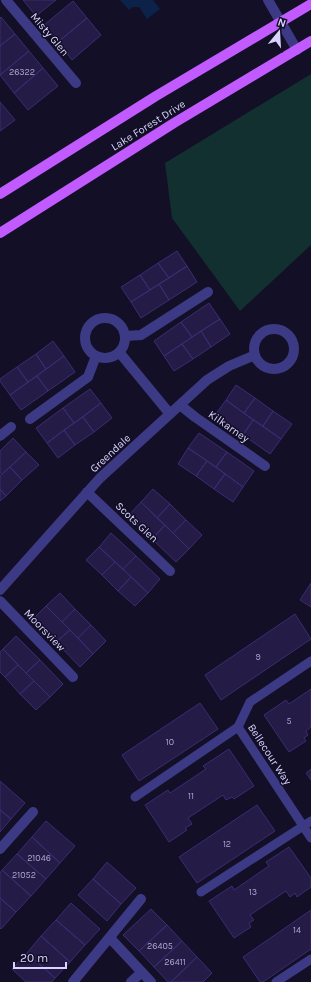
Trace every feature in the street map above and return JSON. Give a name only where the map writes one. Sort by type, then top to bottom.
[{"type":"main road","name":"Lake Forest Drive","points":[[0,194],[156,96],[311,4]]},
{"type":"main road","name":"Lake Forest Drive","points":[[0,233],[174,123],[311,41]]},
{"type":"street","name":"Misty Glen","points":[[6,0],[76,83]]},
{"type":"street","points":[[268,0],[297,50]]},
{"type":"street","points":[[125,336],[141,335],[208,292]]},
{"type":"street","points":[[100,318],[107,318],[120,324],[125,336],[124,344],[119,352],[110,357],[103,358],[96,356],[91,351],[87,346],[85,339],[89,326],[94,321],[100,318]]},
{"type":"street","points":[[119,352],[170,414]]},
{"type":"street","name":"Greendale","points":[[2,583],[100,478],[207,380],[229,366],[255,355]]},
{"type":"street","points":[[30,419],[88,377],[96,356]]},
{"type":"street","name":"Kilkarney","points":[[180,405],[195,418],[265,466]]},
{"type":"street","points":[[0,436],[11,426]]},
{"type":"street","name":"Scots Glen","points":[[87,492],[170,571]]},
{"type":"street","name":"Moorsview","points":[[0,601],[73,677]]},
{"type":"street","points":[[0,849],[32,812]]},
{"type":"street","points":[[73,982],[141,899]]},
{"type":"street","points":[[110,938],[151,982]]},
{"type":"street","points":[[131,982],[142,972]]},
{"type":"lane","name":"Bellecour Way","points":[[311,661],[250,702],[238,727],[307,824],[311,838]]},
{"type":"lane","points":[[135,797],[238,727]]},
{"type":"lane","points":[[201,892],[307,824]]},
{"type":"lane","points":[[276,982],[311,959]]},
{"type":"green space","points":[[311,74],[311,245],[240,311],[172,218],[165,163]]},
{"type":"water","points":[[120,0],[153,0],[160,9],[147,19],[139,7],[133,7],[129,10]]},
{"type":"building","points":[[23,0],[56,0],[36,16]]},
{"type":"building","points":[[73,1],[87,18],[58,42],[44,25]]},
{"type":"building","points":[[1,17],[15,34],[0,46],[0,18]]},
{"type":"building","points":[[87,18],[101,35],[72,60],[58,42]]},
{"type":"building","points":[[15,34],[29,51],[0,75],[0,46]]},
{"type":"building","points":[[29,51],[43,68],[14,93],[0,75]]},
{"type":"building","points":[[43,68],[58,86],[28,110],[14,93]]},
{"type":"building","points":[[0,102],[15,120],[0,131]]},
{"type":"building","points":[[177,251],[187,266],[169,278],[158,263]]},
{"type":"building","points":[[158,263],[169,278],[150,290],[140,275]]},
{"type":"building","points":[[187,266],[197,282],[169,300],[159,284]]},
{"type":"building","points":[[140,275],[150,290],[131,302],[121,287]]},
{"type":"building","points":[[159,284],[169,300],[141,318],[131,302]]},
{"type":"building","points":[[209,303],[220,319],[192,337],[181,322]]},
{"type":"building","points":[[220,319],[230,334],[211,347],[201,331]]},
{"type":"building","points":[[181,322],[192,337],[164,356],[154,341]]},
{"type":"building","points":[[201,331],[211,347],[193,359],[182,344]]},
{"type":"building","points":[[53,341],[64,356],[46,369],[36,354]]},
{"type":"building","points":[[182,344],[193,359],[174,371],[164,356]]},
{"type":"building","points":[[36,354],[46,369],[28,382],[17,367]]},
{"type":"building","points":[[64,356],[75,372],[48,391],[37,376]]},
{"type":"building","points":[[17,367],[28,382],[10,395],[0,379]]},
{"type":"building","points":[[37,376],[48,391],[21,410],[10,395]]},
{"type":"building","points":[[236,385],[255,398],[244,413],[226,400]]},
{"type":"building","points":[[90,389],[101,403],[74,423],[63,408]]},
{"type":"building","points":[[255,398],[273,411],[263,426],[244,413]]},
{"type":"building","points":[[226,400],[253,420],[243,435],[215,415]]},
{"type":"building","points":[[101,403],[112,418],[94,432],[83,417]]},
{"type":"building","points":[[63,408],[74,423],[47,443],[36,428]]},
{"type":"building","points":[[273,411],[292,424],[281,439],[263,426]]},
{"type":"building","points":[[83,417],[94,432],[75,445],[64,430]]},
{"type":"building","points":[[253,420],[281,439],[270,454],[243,435]]},
{"type":"building","points":[[64,430],[75,445],[58,458],[47,443]]},
{"type":"building","points":[[199,433],[227,452],[216,467],[188,448]]},
{"type":"building","points":[[13,438],[26,452],[2,474],[0,473],[0,451]]},
{"type":"building","points":[[188,448],[207,461],[196,476],[178,464]]},
{"type":"building","points":[[26,452],[39,465],[22,480],[10,467]]},
{"type":"building","points":[[227,452],[254,471],[243,487],[216,467]]},
{"type":"building","points":[[207,461],[225,474],[214,489],[196,476]]},
{"type":"building","points":[[10,467],[22,480],[6,496],[0,489],[0,476]]},
{"type":"building","points":[[225,474],[243,487],[233,502],[214,489]]},
{"type":"building","points":[[0,489],[6,496],[0,501]]},
{"type":"building","points":[[153,489],[170,504],[157,518],[141,502]]},
{"type":"building","points":[[141,502],[165,525],[152,539],[128,516]]},
{"type":"building","points":[[170,504],[186,520],[173,533],[157,518]]},
{"type":"building","points":[[186,520],[202,535],[189,549],[173,533]]},
{"type":"building","points":[[165,525],[189,549],[176,562],[152,539]]},
{"type":"building","points":[[111,533],[136,556],[123,569],[99,547]]},
{"type":"building","points":[[99,547],[115,562],[102,575],[86,560]]},
{"type":"building","points":[[136,556],[160,579],[148,593],[123,569]]},
{"type":"building","points":[[115,562],[131,577],[118,591],[102,575]]},
{"type":"building","points":[[131,577],[148,593],[135,606],[118,591]]},
{"type":"building","points":[[311,583],[311,607],[300,600]]},
{"type":"building","points":[[60,593],[75,609],[62,622],[46,606]]},
{"type":"building","points":[[46,606],[70,630],[56,642],[33,619]]},
{"type":"building","points":[[75,609],[91,625],[78,638],[62,622]]},
{"type":"building","points":[[295,614],[311,639],[221,700],[205,675]]},
{"type":"building","points":[[91,625],[106,641],[93,654],[78,638]]},
{"type":"building","points":[[70,630],[93,654],[80,667],[56,642]]},
{"type":"building","points":[[16,636],[40,660],[26,673],[3,649]]},
{"type":"building","points":[[3,649],[18,665],[5,677],[0,672],[0,652]]},
{"type":"building","points":[[40,660],[63,684],[50,697],[26,673]]},
{"type":"building","points":[[18,665],[34,681],[20,694],[5,677]]},
{"type":"building","points":[[34,681],[50,697],[36,710],[20,694]]},
{"type":"building","points":[[311,689],[311,727],[306,731],[308,735],[304,738],[306,741],[289,752],[264,715],[286,700],[289,704]]},
{"type":"building","points":[[200,703],[218,729],[139,781],[122,755]]},
{"type":"building","points":[[229,749],[254,786],[234,799],[232,797],[226,800],[223,795],[188,818],[192,824],[185,828],[187,830],[169,842],[145,805],[168,790],[170,793],[206,769],[203,766]]},
{"type":"building","points":[[311,769],[311,780],[306,773]]},
{"type":"building","points":[[0,781],[25,803],[11,819],[0,810]]},
{"type":"building","points":[[257,805],[275,831],[197,883],[179,857]]},
{"type":"building","points":[[0,810],[11,819],[0,832]]},
{"type":"building","points":[[46,821],[75,846],[60,863],[32,837]]},
{"type":"building","points":[[32,837],[60,863],[46,879],[17,854]]},
{"type":"building","points":[[289,847],[311,878],[311,887],[297,897],[295,893],[290,897],[286,891],[250,915],[254,920],[249,923],[251,927],[234,938],[209,901],[232,886],[234,890],[269,866],[266,862]]},
{"type":"building","points":[[17,854],[46,879],[31,896],[2,870]]},
{"type":"building","points":[[107,862],[136,888],[121,904],[93,879]]},
{"type":"building","points":[[2,870],[31,896],[16,912],[0,898],[0,873]]},
{"type":"building","points":[[93,879],[121,904],[107,921],[78,895]]},
{"type":"building","points":[[0,898],[16,912],[1,929],[0,928]]},
{"type":"building","points":[[71,903],[100,929],[85,945],[56,920]]},
{"type":"building","points":[[151,909],[167,925],[139,951],[123,935]]},
{"type":"building","points":[[311,910],[311,949],[263,982],[260,982],[243,957]]},
{"type":"building","points":[[56,920],[85,945],[70,962],[41,936]]},
{"type":"building","points":[[167,925],[182,941],[154,967],[139,951]]},
{"type":"building","points":[[41,936],[70,962],[55,978],[27,953]]},
{"type":"building","points":[[182,941],[197,957],[171,982],[168,982],[154,967]]},
{"type":"building","points":[[27,953],[55,978],[52,982],[26,982],[12,969]]},
{"type":"building","points":[[197,957],[212,973],[203,982],[171,982]]}]
